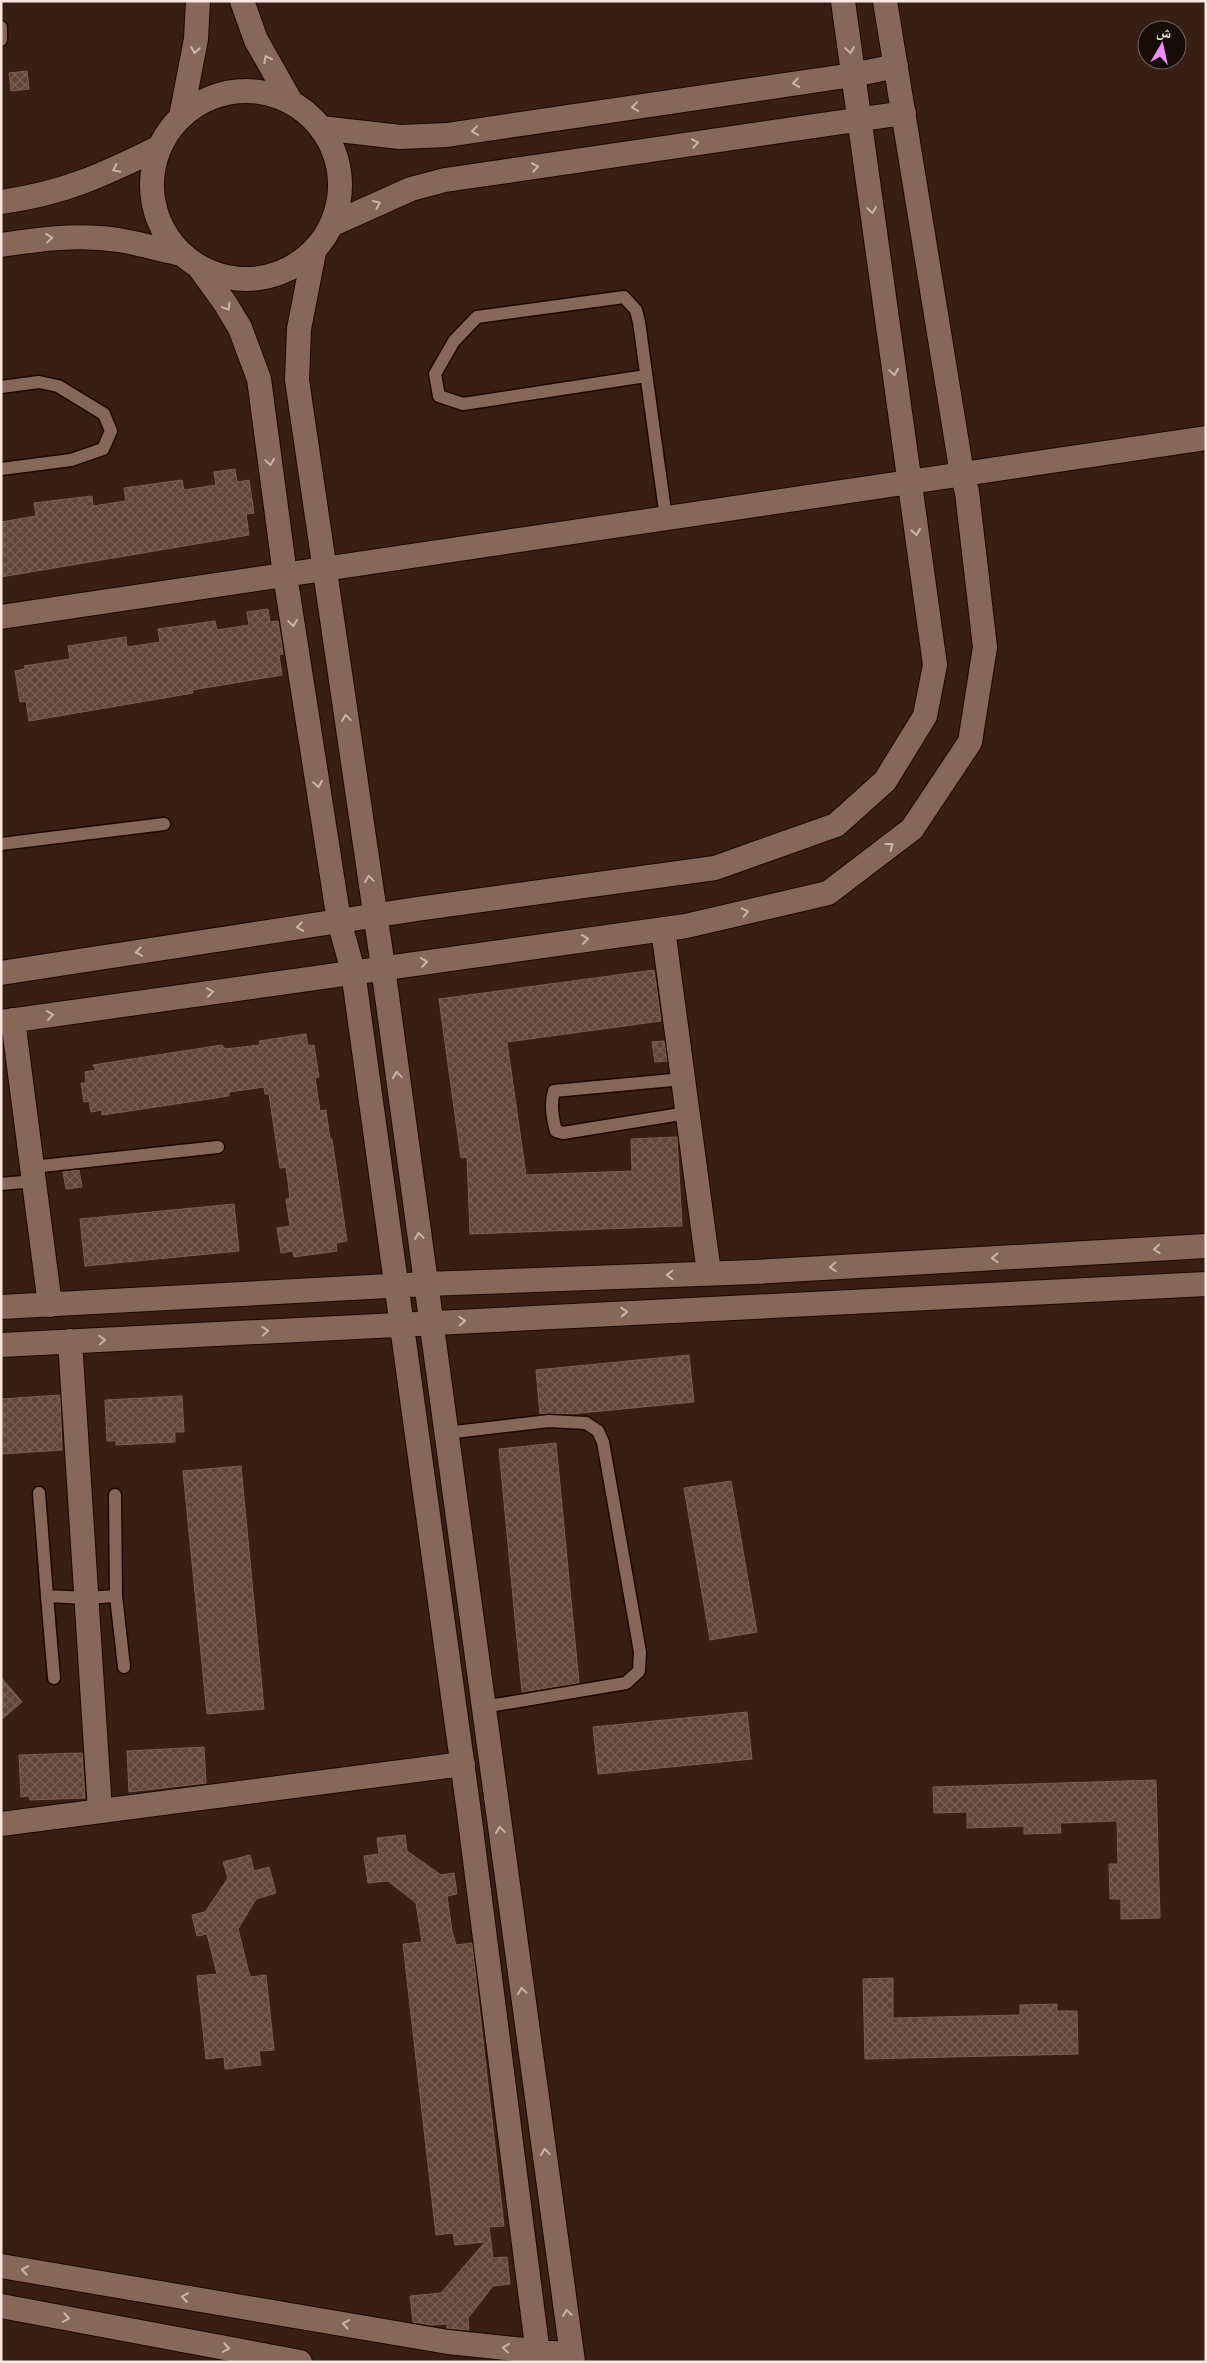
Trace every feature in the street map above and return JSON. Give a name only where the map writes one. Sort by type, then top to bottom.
[{"type":"street","points":[[181,117],[196,39],[198,1]]},
{"type":"street","points":[[242,1],[256,40],[290,102]]},
{"type":"street","points":[[1,973],[339,921],[715,868],[836,825],[885,781],[925,716],[935,665],[843,1]]},
{"type":"street","points":[[50,1305],[33,1174],[7,1021],[382,967],[686,926],[828,893],[912,829],[970,742],[985,647],[967,492],[962,474],[885,1]]},
{"type":"street","points":[[321,128],[400,137],[447,135],[853,75],[896,66]]},
{"type":"street","points":[[1,245],[53,237],[119,240],[191,261],[222,276],[247,280],[271,276],[294,267],[314,252],[325,239],[333,224],[339,204],[341,184],[339,164],[332,145],[321,128],[307,113],[290,102],[262,92],[233,92],[205,101],[181,117],[160,147],[153,170],[153,200],[157,216],[167,237],[191,261],[225,303],[240,328],[259,379],[285,575],[339,921],[353,972],[463,1764],[538,2356]]},
{"type":"street","points":[[333,224],[411,189],[445,180],[904,113]]},
{"type":"street","points":[[1,202],[50,193],[75,186],[99,177],[160,147]]},
{"type":"street","points":[[1,2266],[448,2342],[538,2356],[573,2358],[382,967],[297,380],[299,329],[314,252]]},
{"type":"street","points":[[1,617],[1206,438]]},
{"type":"street","points":[[663,929],[709,1274]]},
{"type":"street","points":[[1,1308],[425,1284],[709,1274],[1206,1246]]},
{"type":"street","points":[[1,1345],[1206,1284]]},
{"type":"street","points":[[70,1341],[100,1811]]},
{"type":"street","points":[[1,1824],[463,1764]]},
{"type":"street","points":[[1,2306],[300,2362]]},
{"type":"lane","points":[[1,27],[1,40]]},
{"type":"lane","points":[[646,376],[462,404],[439,396],[435,374],[454,341],[477,316],[624,297],[636,310],[646,376],[666,518]]},
{"type":"lane","points":[[1,387],[39,382],[58,386],[104,414],[111,431],[103,449],[71,460],[1,469]]},
{"type":"lane","points":[[1,844],[164,824]]},
{"type":"lane","points":[[683,1079],[554,1091],[552,1100],[553,1120],[556,1131],[563,1132],[687,1113]]},
{"type":"lane","points":[[1,1184],[33,1174],[218,1146]]},
{"type":"lane","points":[[446,1433],[549,1421],[586,1423],[598,1431],[605,1451],[640,1652],[639,1670],[626,1684],[484,1707]]},
{"type":"lane","points":[[39,1493],[54,1678]]},
{"type":"lane","points":[[115,1495],[116,1596],[124,1667]]},
{"type":"lane","points":[[48,1596],[86,1598],[116,1596]]},
{"type":"building","points":[[27,71],[29,89],[11,91],[9,73]]},
{"type":"building","points":[[235,469],[237,482],[249,480],[254,513],[246,514],[249,535],[1,577],[1,522],[36,516],[34,503],[92,496],[93,506],[126,501],[124,488],[182,480],[184,490],[216,485],[214,472]]},
{"type":"building","points":[[268,609],[270,622],[278,621],[283,654],[279,655],[282,675],[192,690],[193,693],[29,721],[26,701],[20,702],[15,671],[25,669],[24,666],[70,659],[68,646],[126,637],[127,647],[160,642],[158,629],[215,621],[217,630],[249,625],[247,612]]},
{"type":"building","points":[[654,970],[661,1021],[507,1042],[526,1175],[632,1171],[631,1139],[677,1137],[682,1226],[470,1234],[467,1157],[461,1158],[439,999]]},
{"type":"building","points":[[306,1034],[308,1046],[314,1045],[319,1077],[315,1078],[320,1111],[326,1110],[347,1241],[336,1243],[337,1251],[294,1257],[293,1251],[281,1253],[277,1228],[290,1226],[286,1199],[290,1198],[286,1167],[280,1168],[269,1094],[265,1094],[264,1087],[229,1092],[229,1096],[102,1115],[102,1110],[91,1112],[89,1101],[84,1102],[81,1083],[86,1083],[85,1072],[96,1070],[93,1065],[222,1045],[225,1049],[260,1045],[259,1041]]},
{"type":"building","points":[[664,1041],[667,1061],[655,1062],[652,1042]]},
{"type":"building","points":[[79,1170],[82,1187],[66,1189],[63,1172]]},
{"type":"building","points":[[234,1204],[239,1251],[85,1266],[80,1219]]},
{"type":"building","points":[[689,1355],[694,1402],[570,1414],[540,1414],[536,1370]]},
{"type":"building","points":[[60,1395],[62,1450],[1,1454],[1,1399]]},
{"type":"building","points":[[182,1396],[184,1432],[175,1432],[175,1442],[116,1445],[116,1441],[107,1441],[105,1400]]},
{"type":"building","points":[[556,1443],[579,1683],[522,1692],[499,1449]]},
{"type":"building","points":[[241,1466],[264,1709],[207,1714],[183,1471]]},
{"type":"building","points":[[731,1481],[757,1632],[710,1640],[684,1488]]},
{"type":"building","points":[[1,1677],[22,1702],[1,1720]]},
{"type":"building","points":[[747,1712],[752,1759],[598,1774],[593,1727]]},
{"type":"building","points":[[204,1747],[206,1783],[129,1792],[127,1751]]},
{"type":"building","points":[[82,1753],[85,1798],[30,1800],[29,1796],[21,1797],[19,1755]]},
{"type":"building","points":[[1156,1780],[1160,1918],[1121,1919],[1121,1899],[1110,1899],[1109,1864],[1118,1864],[1117,1821],[1060,1823],[1061,1833],[1024,1834],[1024,1826],[967,1828],[967,1812],[934,1813],[933,1787]]},
{"type":"building","points":[[405,1835],[407,1851],[441,1875],[454,1873],[457,1894],[447,1896],[452,1931],[456,1945],[472,1943],[504,2226],[489,2227],[493,2258],[507,2257],[510,2284],[493,2286],[468,2318],[469,2330],[447,2328],[447,2324],[432,2325],[413,2322],[410,2296],[441,2293],[485,2242],[455,2245],[453,2233],[436,2235],[403,1944],[422,1942],[416,1903],[388,1881],[368,1883],[364,1856],[379,1854],[377,1838]]},
{"type":"building","points":[[250,1855],[254,1871],[269,1867],[276,1893],[256,1899],[238,1929],[250,1977],[266,1975],[274,2050],[259,2051],[261,2065],[225,2069],[224,2057],[206,2059],[197,1976],[217,1974],[207,1934],[197,1936],[192,1915],[205,1912],[228,1878],[223,1862]]},
{"type":"building","points":[[893,1978],[893,2018],[1020,2015],[1020,2005],[1057,2004],[1057,2011],[1077,2011],[1078,2054],[865,2059],[863,1979]]}]
